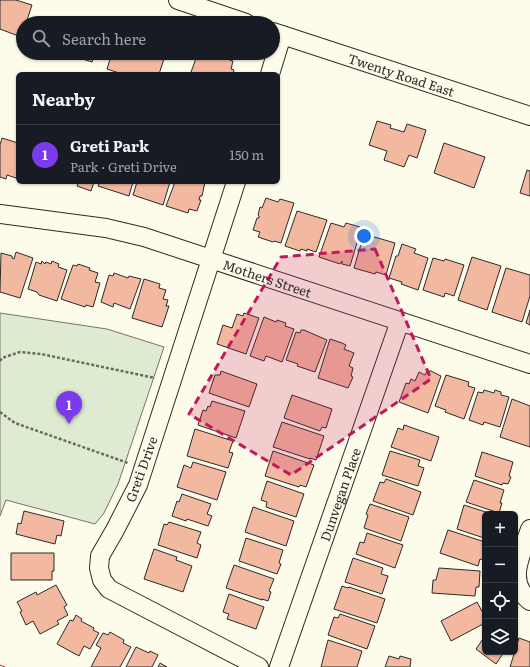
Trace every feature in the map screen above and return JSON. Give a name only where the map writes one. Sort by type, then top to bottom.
[{"type":"street","points":[[178,0],[225,16]]},
{"type":"street","name":"Twenty Road East","points":[[280,34],[530,116]]},
{"type":"street","points":[[270,72],[273,60]]},
{"type":"street","name":"Greti Drive","points":[[235,184],[138,485],[100,556],[99,568],[102,580],[109,590],[259,667]]},
{"type":"street","name":"Mothers Street","points":[[0,214],[106,228],[144,237],[530,364]]},
{"type":"street","name":"Dunvegan Place","points":[[279,667],[400,321]]},
{"type":"street","points":[[530,529],[517,567],[519,589],[530,600]]},
{"type":"path","points":[[0,361],[2,358],[20,352],[41,354],[155,378]]},
{"type":"path","points":[[0,412],[15,423],[128,463]]},
{"type":"highlighted area","points":[[375,249],[431,379],[291,475],[189,414],[281,257]]},
{"type":"green space","points":[[0,313],[107,329],[164,347],[118,484],[104,513],[95,524],[6,500],[0,516]]},
{"type":"building","points":[[0,0],[16,0],[32,5],[28,16],[16,16],[16,35],[0,29]]},
{"type":"building","points":[[110,60],[164,60],[160,72],[116,72],[107,69]]},
{"type":"building","points":[[195,60],[233,61],[231,69],[234,70],[234,72],[191,72]]},
{"type":"building","points":[[377,121],[391,125],[390,128],[404,132],[407,124],[426,130],[417,158],[409,155],[404,167],[384,160],[387,151],[369,145]]},
{"type":"building","points":[[2,138],[16,142],[16,178],[7,175],[6,179],[0,177],[0,145]]},
{"type":"building","points":[[444,143],[485,157],[474,188],[434,173]]},
{"type":"building","points":[[527,170],[530,171],[530,196],[520,193]]},
{"type":"building","points":[[78,184],[93,184],[91,191],[77,186]]},
{"type":"building","points":[[99,184],[132,184],[129,196],[98,186]]},
{"type":"building","points":[[136,184],[169,184],[163,205],[133,195]]},
{"type":"building","points":[[174,184],[205,184],[197,211],[189,209],[188,213],[166,206]]},
{"type":"building","points":[[266,198],[278,202],[280,199],[294,203],[281,243],[258,237],[260,232],[253,230],[257,218],[259,218],[258,215],[260,207],[262,208]]},
{"type":"building","points":[[297,211],[327,220],[316,252],[307,249],[307,251],[301,249],[300,251],[285,246]]},
{"type":"building","points":[[331,223],[344,227],[346,223],[360,227],[358,232],[360,233],[350,266],[342,264],[342,261],[340,264],[319,257]]},
{"type":"building","points":[[364,234],[395,243],[386,275],[376,272],[375,274],[354,268]]},
{"type":"building","points":[[402,244],[416,249],[414,253],[428,258],[418,290],[401,284],[402,282],[389,278],[396,256],[398,256]]},
{"type":"building","points":[[16,252],[33,258],[20,298],[0,292],[1,253],[12,256],[14,259]]},
{"type":"building","points":[[472,257],[501,266],[487,310],[458,300]]},
{"type":"building","points":[[433,258],[444,261],[445,259],[464,265],[454,296],[445,293],[444,297],[423,290]]},
{"type":"building","points":[[42,261],[45,264],[46,262],[51,264],[52,261],[59,264],[58,267],[67,270],[57,301],[39,295],[37,292],[28,289],[36,262],[41,264]]},
{"type":"building","points":[[78,264],[90,268],[89,270],[98,273],[95,282],[100,283],[93,307],[86,305],[85,307],[61,299],[73,265],[77,266]]},
{"type":"building","points":[[506,268],[530,275],[530,296],[522,322],[492,312]]},
{"type":"building","points":[[114,273],[128,278],[129,276],[141,279],[130,309],[114,303],[113,307],[101,302],[109,275],[113,276]]},
{"type":"building","points":[[144,279],[160,284],[159,288],[166,290],[163,299],[168,300],[166,306],[169,306],[162,327],[132,318]]},
{"type":"building","points":[[530,310],[530,325],[526,323]]},
{"type":"building","points":[[244,313],[259,318],[246,354],[217,344],[223,325],[232,328],[237,314],[243,316]]},
{"type":"building","points":[[264,317],[276,322],[277,320],[286,323],[285,326],[294,329],[282,362],[266,356],[264,361],[250,356]]},
{"type":"building","points":[[301,330],[327,340],[315,372],[297,366],[298,364],[286,360],[296,332],[300,333]]},
{"type":"building","points":[[330,339],[346,345],[344,349],[354,353],[349,366],[353,368],[351,376],[353,377],[348,388],[318,378]]},
{"type":"building","points":[[221,371],[257,384],[249,407],[209,393],[215,375],[220,375]]},
{"type":"building","points":[[427,371],[431,371],[441,376],[428,413],[399,402],[406,383],[409,384],[411,379],[415,381],[419,372],[425,375]]},
{"type":"building","points":[[446,375],[469,382],[468,386],[475,388],[464,419],[445,412],[446,410],[435,406]]},
{"type":"building","points":[[484,390],[494,393],[495,390],[501,392],[501,395],[509,397],[500,427],[484,422],[483,425],[469,420],[478,392],[483,393]]},
{"type":"building","points":[[292,395],[332,409],[326,428],[322,427],[320,431],[284,418]]},
{"type":"building","points":[[512,399],[530,406],[530,447],[500,437]]},
{"type":"building","points":[[212,401],[245,411],[236,438],[198,425],[203,410],[206,411],[208,406],[210,407]]},
{"type":"building","points":[[282,422],[324,436],[316,460],[273,447]]},
{"type":"building","points":[[404,425],[439,437],[431,461],[391,447],[398,428],[403,430]]},
{"type":"building","points":[[195,429],[233,441],[229,452],[233,453],[228,468],[187,456]]},
{"type":"building","points":[[273,451],[314,465],[306,487],[300,485],[299,487],[265,476]]},
{"type":"building","points":[[390,451],[420,460],[418,466],[424,468],[418,486],[382,475]]},
{"type":"building","points":[[482,452],[513,462],[509,476],[511,477],[508,484],[503,483],[502,485],[475,476]]},
{"type":"building","points":[[193,462],[226,472],[217,500],[177,487],[184,465],[191,468]]},
{"type":"building","points":[[386,479],[421,492],[413,515],[373,501],[380,482],[384,483]]},
{"type":"building","points":[[474,480],[504,490],[500,503],[502,503],[500,511],[493,511],[466,502]]},
{"type":"building","points":[[267,481],[304,494],[296,517],[266,507],[267,502],[261,500]]},
{"type":"building","points":[[182,494],[211,504],[207,514],[212,516],[208,526],[172,516],[177,501],[179,502]]},
{"type":"building","points":[[370,504],[409,517],[401,541],[364,528],[368,515],[366,514]]},
{"type":"building","points":[[464,505],[483,511],[482,537],[457,529]]},
{"type":"building","points":[[253,507],[294,521],[286,546],[245,532]]},
{"type":"building","points":[[24,511],[64,521],[61,536],[57,535],[55,544],[16,534],[18,523],[21,524]]},
{"type":"building","points":[[169,522],[201,532],[197,543],[201,545],[197,558],[158,545],[164,524],[167,525]]},
{"type":"building","points":[[448,530],[482,541],[482,560],[480,559],[478,566],[440,553]]},
{"type":"building","points":[[367,533],[403,545],[395,568],[356,554],[360,542],[364,543]]},
{"type":"building","points":[[246,538],[283,550],[279,563],[281,564],[277,574],[239,561]]},
{"type":"building","points":[[154,549],[177,557],[176,560],[192,566],[183,592],[144,579]]},
{"type":"building","points":[[11,553],[54,553],[54,571],[52,571],[52,580],[11,580]]},
{"type":"building","points":[[353,558],[383,568],[381,574],[388,576],[382,594],[345,582]]},
{"type":"building","points":[[234,565],[274,579],[269,591],[271,592],[268,601],[226,588]]},
{"type":"building","points":[[439,568],[480,571],[479,587],[476,587],[475,596],[432,593],[433,580],[436,580]]},
{"type":"building","points":[[56,585],[67,605],[64,607],[68,615],[57,621],[59,624],[40,634],[33,621],[26,625],[20,612],[22,611],[17,602],[36,592],[37,595]]},
{"type":"building","points":[[342,586],[385,599],[377,623],[334,609]]},
{"type":"building","points":[[229,594],[264,607],[256,629],[227,619],[229,614],[223,612]]},
{"type":"building","points":[[477,602],[482,611],[482,625],[451,641],[441,621]]},
{"type":"building","points":[[340,614],[375,626],[367,649],[328,635],[334,617],[338,618]]},
{"type":"building","points":[[76,615],[82,619],[81,621],[94,628],[93,630],[99,633],[90,649],[84,646],[79,656],[57,644],[70,620],[73,621]]},
{"type":"building","points":[[110,632],[124,640],[123,643],[131,647],[120,667],[91,667],[101,648],[96,645],[103,633],[108,635]]},
{"type":"building","points":[[519,638],[530,642],[530,667],[510,667],[514,655],[518,655]]},
{"type":"building","points":[[328,640],[362,651],[357,667],[321,667]]},
{"type":"building","points":[[482,640],[482,654],[476,649]]},
{"type":"building","points":[[136,647],[158,655],[152,667],[126,667]]},
{"type":"building","points":[[484,655],[502,655],[496,664]]},
{"type":"building","points":[[389,656],[399,659],[400,656],[411,659],[410,667],[385,667]]},
{"type":"building","points":[[160,663],[167,667],[158,667]]},
{"type":"power","points":[[0,665],[5,667]]},
{"type":"place","name":"Greti Park","points":[[69,424]]}]
